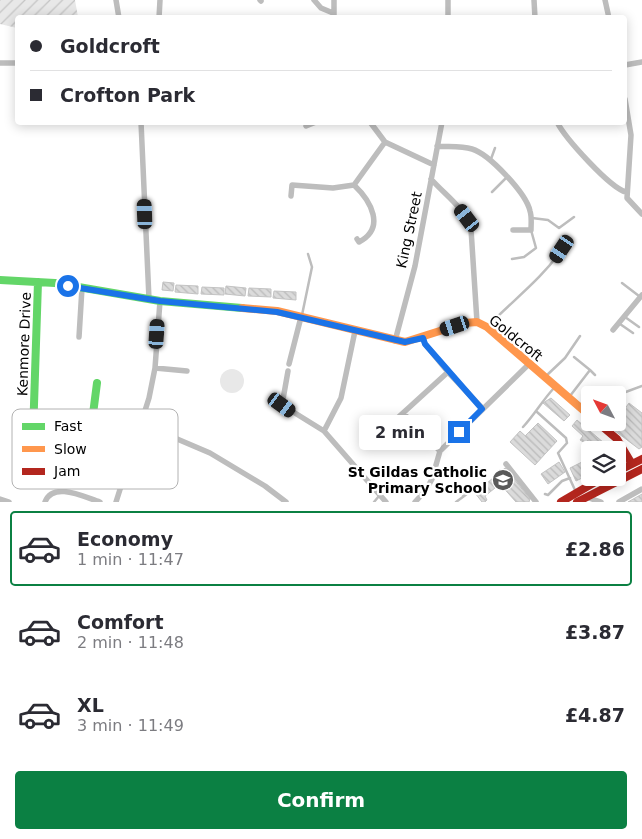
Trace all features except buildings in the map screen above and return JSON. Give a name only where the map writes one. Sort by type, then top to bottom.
[{"type":"street","points":[[116,0],[118,15]]},
{"type":"street","points":[[159,15],[160,0]]},
{"type":"street","points":[[314,0],[321,8],[334,15],[334,0]]},
{"type":"street","points":[[448,0],[448,15]]},
{"type":"street","points":[[534,0],[535,15]]},
{"type":"street","points":[[605,0],[608,15]]},
{"type":"street","points":[[0,63],[15,62]]},
{"type":"street","points":[[627,65],[642,62]]},
{"type":"street","points":[[627,111],[631,135],[626,192],[630,203],[642,214]]},
{"type":"street","points":[[141,125],[149,299]]},
{"type":"street","points":[[372,125],[385,142],[434,165]]},
{"type":"street","name":"King Street","points":[[395,340],[415,266],[441,125]]},
{"type":"street","points":[[558,125],[574,147],[615,185],[626,192]]},
{"type":"street","points":[[290,196],[292,185],[332,188],[354,185],[385,142]]},
{"type":"street","points":[[437,146],[470,148],[490,160],[524,196],[530,211],[531,230],[512,230]]},
{"type":"street","points":[[431,179],[467,218],[470,229],[477,322]]},
{"type":"street","points":[[354,185],[364,194],[373,210],[374,223],[370,234],[356,242]]},
{"type":"street","name":"Goldcroft","points":[[0,280],[38,282],[160,301],[277,312],[405,342],[423,338],[465,323],[477,322],[487,327],[581,408]]},
{"type":"street","name":"Kenmore Drive","points":[[35,409],[38,282]]},
{"type":"street","points":[[78,337],[82,288]]},
{"type":"street","points":[[613,330],[642,297]]},
{"type":"street","points":[[145,409],[155,368],[160,301]]},
{"type":"street","points":[[301,317],[282,405],[324,431],[386,502]]},
{"type":"street","points":[[324,431],[341,398],[356,331]]},
{"type":"street","points":[[423,338],[425,344],[448,372],[482,409]]},
{"type":"street","points":[[415,502],[426,490],[432,479],[440,451],[529,364]]},
{"type":"street","points":[[155,368],[187,371]]},
{"type":"street","points":[[384,430],[448,372]]},
{"type":"street","name":"Kenmore Drive","points":[[94,409],[97,382]]},
{"type":"street","points":[[403,413],[440,451]]},
{"type":"street","points":[[607,431],[617,440],[632,464]]},
{"type":"street","points":[[178,439],[210,453],[266,486],[286,502]]},
{"type":"street","points":[[626,467],[642,459]]},
{"type":"street","points":[[506,464],[536,502]]},
{"type":"street","points":[[626,477],[642,469]]},
{"type":"street","points":[[578,498],[592,486]]},
{"type":"street","points":[[561,502],[578,498],[607,486]]},
{"type":"street","points":[[578,498],[592,498],[602,502],[608,486]]},
{"type":"street","points":[[117,501],[121,489]]},
{"type":"street","points":[[619,502],[642,489]]},
{"type":"street","points":[[45,502],[49,494],[59,490],[100,502]]},
{"type":"street","points":[[0,499],[9,502]]},
{"type":"lane","points":[[490,160],[495,148]]},
{"type":"lane","points":[[492,192],[506,177]]},
{"type":"lane","points":[[530,218],[548,220],[559,228],[574,217]]},
{"type":"lane","points":[[512,259],[524,257],[536,248],[531,230]]},
{"type":"lane","points":[[487,327],[509,304],[532,285],[562,249]]},
{"type":"lane","points":[[301,317],[312,267],[308,254]]},
{"type":"lane","points":[[622,283],[642,297]]},
{"type":"lane","points":[[625,317],[639,327]]},
{"type":"lane","points":[[619,323],[633,333]]},
{"type":"lane","points":[[546,378],[565,358],[580,336]]},
{"type":"lane","points":[[574,357],[595,375]]},
{"type":"lane","points":[[569,398],[590,370]]},
{"type":"lane","points":[[522,427],[537,412],[538,406],[555,386]]},
{"type":"lane","points":[[626,392],[642,386]]},
{"type":"lane","points":[[537,412],[566,438],[567,443],[558,453],[578,498]]},
{"type":"lane","points":[[545,494],[548,495],[562,481],[570,478]]},
{"type":"lane","points":[[455,486],[464,496]]},
{"type":"lane","points":[[456,502],[471,491]]},
{"type":"lane","points":[[374,502],[380,495]]},
{"type":"shaded area","points":[[0,0],[75,0],[78,15],[15,15],[15,28],[0,24]]},
{"type":"shaded area","points":[[232,369],[240,373],[244,381],[240,389],[232,393],[224,389],[220,381],[224,373]]},
{"type":"traffic: fast","points":[[0,280],[55,283],[160,301],[242,308]]},
{"type":"traffic: fast","points":[[34,409],[38,282]]},
{"type":"traffic: fast","points":[[94,409],[97,383]]},
{"type":"traffic: slow","points":[[242,308],[277,311],[405,342],[465,323],[477,322],[487,327],[581,408]]},
{"type":"traffic: jam","points":[[608,431],[617,439],[632,464]]},
{"type":"traffic: jam","points":[[626,467],[642,459]]},
{"type":"traffic: jam","points":[[577,502],[642,469]]},
{"type":"traffic: jam","points":[[561,502],[588,486]]},
{"type":"place","name":"St Gildas Catholic Primary School","points":[[503,480]]},
{"type":"route","points":[[68,286],[160,301],[277,312],[405,342],[423,338],[425,344],[448,372],[482,409],[459,432]]}]
